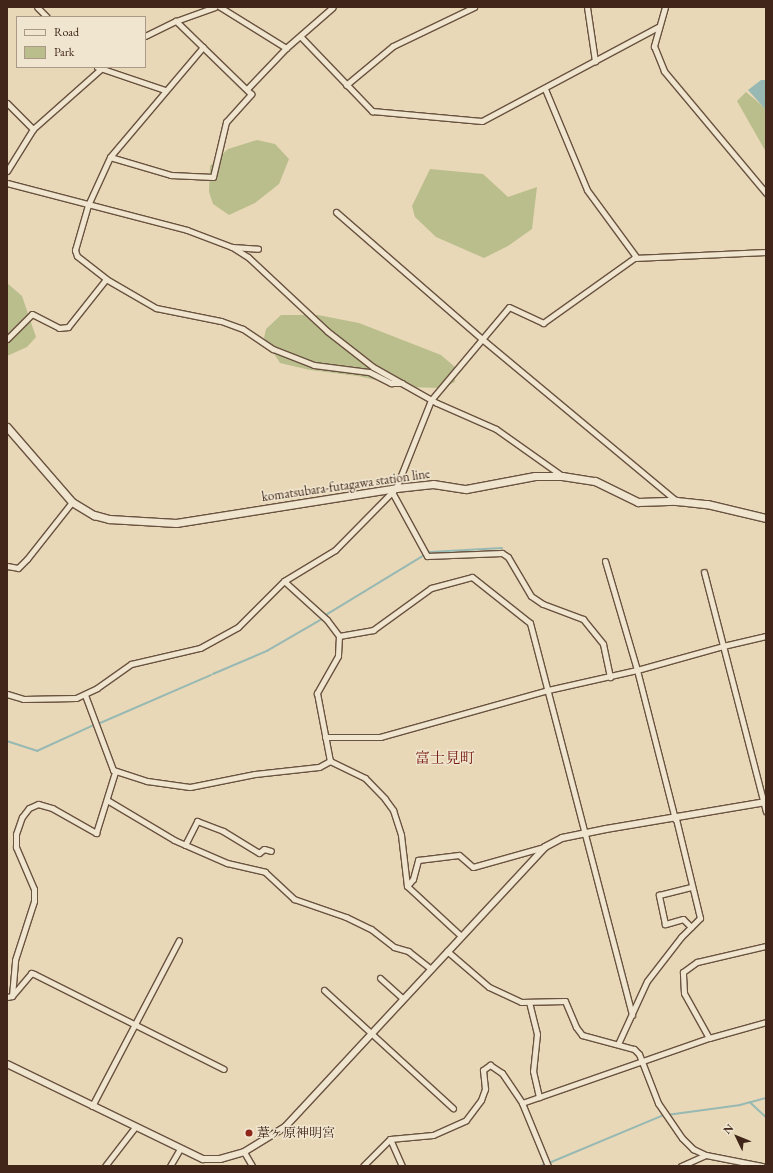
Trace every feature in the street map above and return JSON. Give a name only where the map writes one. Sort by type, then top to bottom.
[{"type":"main road","name":"komatsubara-futagawa station line","points":[[7,427],[72,502],[94,515],[109,519],[176,523],[433,484],[466,489],[535,476],[562,476],[595,481],[638,502],[676,501],[707,504],[766,518]]},
{"type":"street","points":[[37,7],[46,16]]},
{"type":"street","points":[[146,36],[176,21],[215,7]]},
{"type":"street","points":[[220,7],[286,48]]},
{"type":"street","points":[[247,89],[286,48],[301,37],[333,7]]},
{"type":"street","points":[[346,85],[393,46],[474,7]]},
{"type":"street","points":[[587,7],[595,60]]},
{"type":"street","points":[[665,7],[658,27],[654,46],[664,71],[766,193]]},
{"type":"street","points":[[110,157],[171,175],[213,177],[226,122],[251,94],[176,21]]},
{"type":"street","points":[[301,37],[372,111],[482,121],[658,27]]},
{"type":"street","points":[[203,48],[165,90],[110,157],[88,205],[75,250],[77,256],[106,279],[156,308],[210,318],[243,329],[288,356],[331,369],[369,372],[391,382],[402,383]]},
{"type":"street","points":[[7,171],[33,129],[99,68],[165,90]]},
{"type":"street","points":[[544,89],[587,190],[637,258]]},
{"type":"street","points":[[7,103],[33,129]]},
{"type":"street","points":[[7,183],[187,230],[232,247],[248,257],[328,331],[373,367],[431,400],[496,429],[562,476]]},
{"type":"street","points":[[336,212],[670,499],[676,501]]},
{"type":"street","points":[[232,247],[258,249]]},
{"type":"street","points":[[7,694],[38,700],[85,696],[131,664],[180,654],[200,648],[248,619],[284,581],[335,550],[394,490],[431,400],[509,307],[543,323],[630,260],[637,258],[766,252]]},
{"type":"street","points":[[7,339],[32,314],[59,328],[68,327],[106,279]]},
{"type":"street","points":[[394,490],[427,556],[502,554],[508,557],[531,596],[543,604],[583,619],[603,644],[610,677]]},
{"type":"street","points":[[7,566],[18,568],[27,559],[72,502]]},
{"type":"street","points":[[605,561],[637,670],[700,918],[647,981],[618,1044]]},
{"type":"street","points":[[704,572],[766,811]]},
{"type":"street","points":[[339,636],[373,630],[431,588],[472,577],[530,623],[632,1015]]},
{"type":"street","points":[[284,581],[327,620],[339,636],[338,656],[317,693],[330,761]]},
{"type":"street","points":[[325,737],[380,737],[548,690],[610,677],[723,646],[766,636]]},
{"type":"street","points":[[10,997],[15,960],[34,901],[34,889],[16,847],[16,834],[22,817],[29,808],[38,804],[52,808],[96,833],[115,772],[85,696]]},
{"type":"street","points":[[115,772],[181,787],[255,774],[319,767],[330,761]]},
{"type":"street","points":[[330,761],[365,778],[393,810],[400,835],[407,886],[460,936]]},
{"type":"street","points":[[761,789],[766,783]]},
{"type":"street","points":[[107,800],[185,845],[227,863],[265,872],[294,899],[346,917],[371,929],[394,947],[408,951],[430,969]]},
{"type":"street","points":[[407,886],[413,879],[418,860],[459,855],[473,867],[544,847],[562,838],[765,803]]},
{"type":"street","points":[[185,845],[197,821],[223,831],[259,853],[264,849],[271,851]]},
{"type":"street","points":[[7,1064],[203,1160],[220,1159],[244,1152],[285,1127],[372,1034],[460,936],[544,847]]},
{"type":"street","points":[[691,927],[683,920],[665,924],[659,895],[692,887]]},
{"type":"street","points":[[92,1106],[133,1025],[179,940]]},
{"type":"street","points":[[709,1038],[684,992],[683,972],[697,962],[766,946]]},
{"type":"street","points":[[447,951],[489,987],[520,1002],[565,1001],[576,1027],[582,1035],[634,1049],[642,1061],[654,1093],[666,1114],[688,1145],[706,1154],[762,1166]]},
{"type":"street","points":[[10,997],[31,973],[34,974],[224,1070]]},
{"type":"street","points":[[380,978],[403,999]]},
{"type":"street","points":[[324,990],[453,1108]]},
{"type":"street","points":[[529,1002],[537,1034],[534,1071],[539,1097]]},
{"type":"street","points":[[522,1103],[709,1038],[766,1022]]},
{"type":"street","points":[[363,1166],[390,1139],[433,1134],[466,1120],[481,1100],[485,1089],[483,1070],[490,1065],[502,1073],[522,1103],[548,1166]]},
{"type":"street","points":[[105,1166],[135,1127]]},
{"type":"street","points":[[390,1139],[402,1166]]},
{"type":"street","points":[[170,1166],[180,1149]]},
{"type":"street","points":[[244,1152],[252,1166]]},
{"type":"street","points":[[681,1166],[706,1154]]},
{"type":"green space","points":[[746,92],[766,109],[766,152],[737,101]]},
{"type":"green space","points":[[257,140],[275,144],[289,159],[279,184],[255,203],[229,215],[213,204],[209,192],[210,166],[228,149]]},
{"type":"green space","points":[[430,169],[483,174],[508,197],[537,187],[532,229],[508,246],[484,258],[436,237],[415,217],[412,206]]},
{"type":"green space","points":[[7,283],[22,296],[36,337],[27,347],[7,356]]},
{"type":"green space","points":[[281,315],[318,315],[359,323],[441,355],[455,367],[455,382],[441,388],[406,387],[358,376],[310,370],[280,363],[264,338],[266,329]]},
{"type":"water","points":[[761,80],[766,80],[766,110],[748,90]]},
{"type":"waterway","points":[[430,552],[502,548]]},
{"type":"waterway","points":[[326,615],[423,556]]},
{"type":"waterway","points":[[213,674],[267,651],[322,619]]},
{"type":"waterway","points":[[98,724],[211,675]]},
{"type":"waterway","points":[[7,741],[37,751],[94,725]]},
{"type":"waterway","points":[[667,1115],[740,1105],[766,1098]]},
{"type":"waterway","points":[[750,1102],[766,1117]]},
{"type":"waterway","points":[[549,1163],[664,1115]]},
{"type":"waterway","points":[[541,1166],[545,1164]]},
{"type":"place","name":"葦ヶ原神明宮","points":[[249,1133]]},
{"type":"district","name":"富士見町","points":[[445,758]]}]
